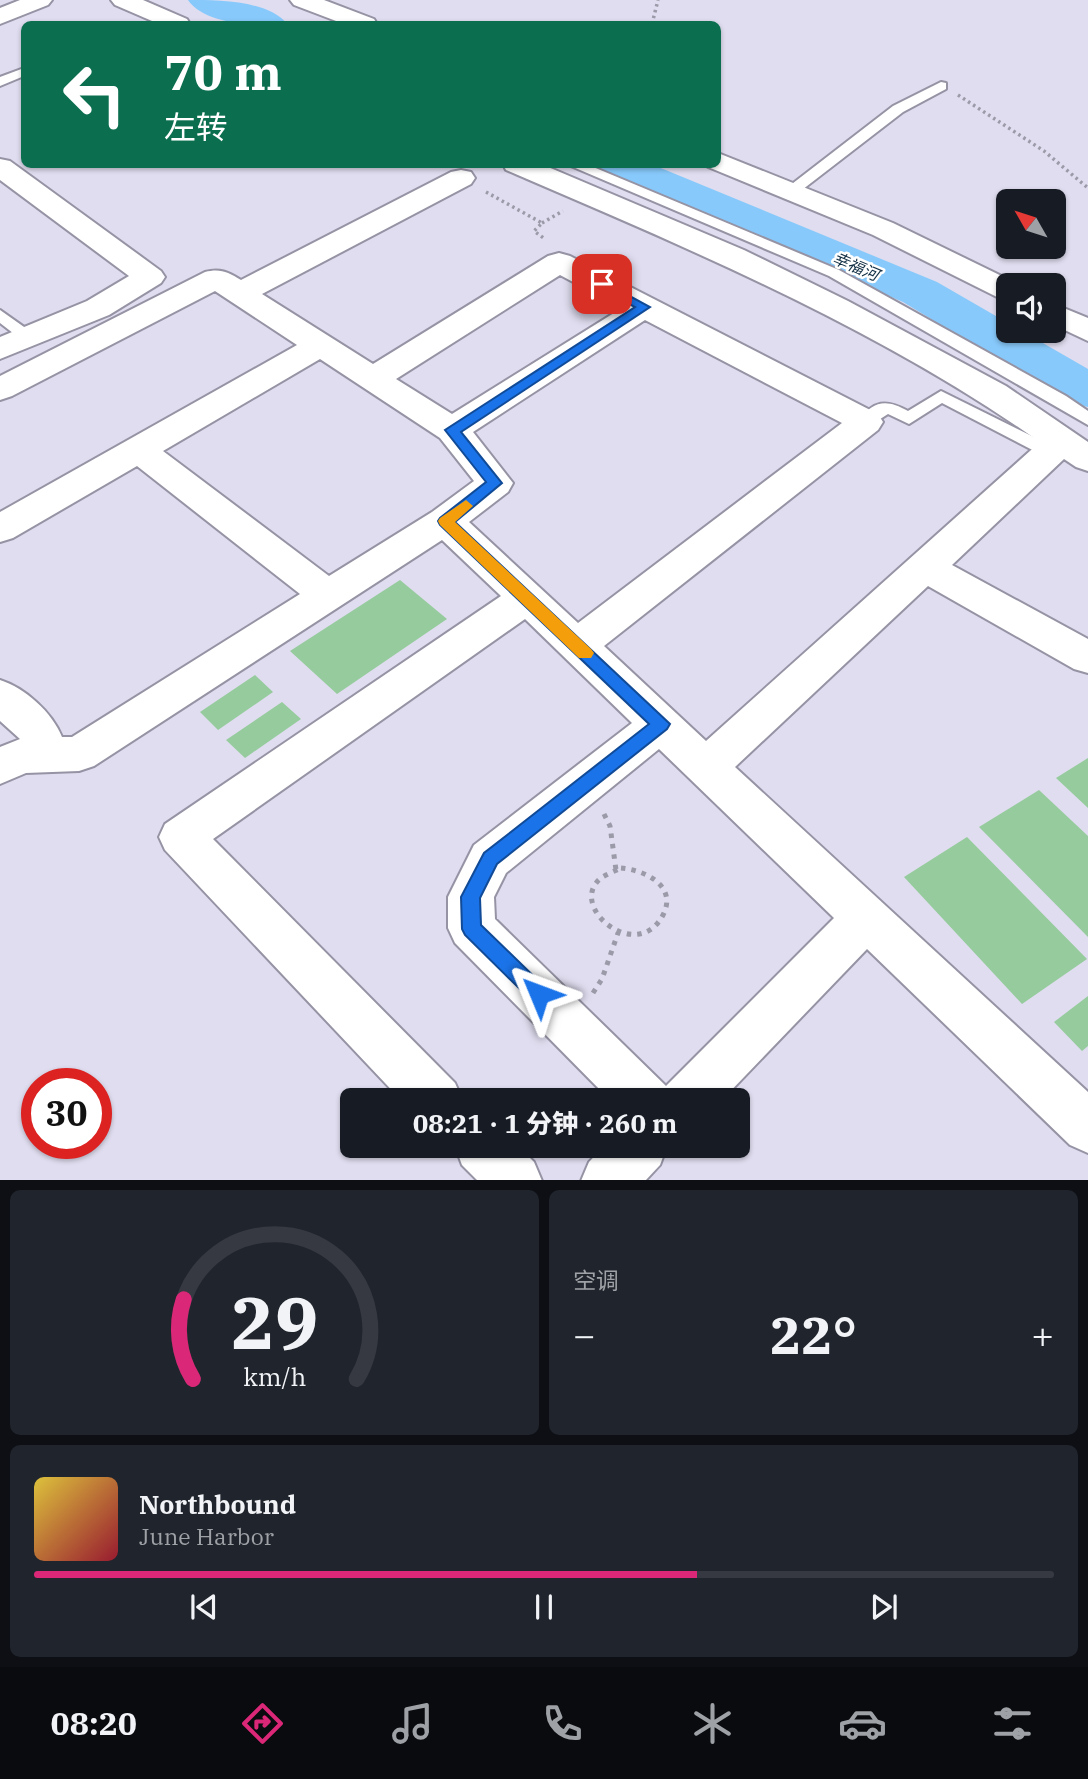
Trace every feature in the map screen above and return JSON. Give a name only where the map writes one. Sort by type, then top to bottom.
[{"type":"street","points":[[0,17],[40,0]]},
{"type":"street","points":[[123,0],[171,21]]},
{"type":"street","points":[[302,0],[357,21]]},
{"type":"street","points":[[721,162],[883,229],[996,284]]},
{"type":"street","points":[[0,167],[150,278],[98,308],[0,349]]},
{"type":"street","points":[[542,168],[575,173],[686,223],[733,256],[837,309],[1072,437],[706,767]]},
{"type":"street","points":[[240,293],[461,178]]},
{"type":"street","points":[[373,379],[559,262],[866,422],[577,645]]},
{"type":"street","points":[[0,389],[216,278],[452,430],[495,483],[446,521],[79,754],[22,756],[0,766]]},
{"type":"street","points":[[452,430],[644,307]]},
{"type":"street","points":[[1066,319],[1088,331]]},
{"type":"street","points":[[0,529],[321,345]]},
{"type":"street","points":[[138,449],[329,596]]},
{"type":"street","points":[[446,521],[1088,1127]]},
{"type":"street","points":[[925,567],[1088,658]]},
{"type":"street","points":[[424,1088],[181,837],[527,598]]},
{"type":"street","points":[[0,696],[38,730],[47,755]]},
{"type":"street","points":[[634,1088],[472,929],[471,897],[491,859],[661,724]]},
{"type":"street","points":[[699,1088],[866,918]]},
{"type":"street","points":[[493,1158],[514,1180]]},
{"type":"street","points":[[609,1180],[630,1158]]},
{"type":"lane","points":[[0,82],[21,73]]},
{"type":"lane","points":[[793,190],[898,109],[941,86]]},
{"type":"lane","points":[[686,223],[808,262],[868,290],[1072,437]]},
{"type":"lane","points":[[783,281],[808,262]]},
{"type":"lane","points":[[837,309],[868,290]]},
{"type":"lane","points":[[0,315],[28,337]]},
{"type":"lane","points":[[866,422],[887,407],[909,418],[941,396],[1072,437]]},
{"type":"path","points":[[653,21],[658,0]]},
{"type":"path","points":[[941,86],[1044,151],[1088,188]]},
{"type":"path","points":[[461,178],[542,223],[534,231],[559,250],[559,262]]},
{"type":"path","points":[[587,783],[610,826],[616,870]]},
{"type":"path","points":[[634,868],[646,871],[656,878],[667,898],[666,909],[654,928],[631,934],[618,933],[598,919],[592,899],[594,888],[600,879],[616,870],[634,868]]},
{"type":"path","points":[[572,1027],[602,979],[618,933]]},
{"type":"green space","points":[[400,580],[447,619],[337,694],[290,651]]},
{"type":"green space","points":[[255,675],[273,692],[218,730],[200,712]]},
{"type":"green space","points":[[282,702],[301,719],[245,758],[226,740]]},
{"type":"green space","points":[[1088,758],[1088,808],[1056,778]]},
{"type":"green space","points":[[1039,790],[1088,836],[1088,937],[979,827]]},
{"type":"green space","points":[[967,837],[1087,959],[1022,1004],[904,877]]},
{"type":"green space","points":[[1088,996],[1088,1046],[1082,1051],[1054,1022]]},
{"type":"waterway","name":"幸福河","points":[[206,0],[260,21]]},
{"type":"waterway","name":"幸福河","points":[[623,168],[920,292],[1088,391]]},
{"type":"slow traffic","points":[[466,506],[446,521],[585,653]]},
{"type":"route","points":[[539,994],[472,929],[471,897],[491,859],[661,724],[446,521],[495,483],[452,430],[644,307],[602,284]]}]
